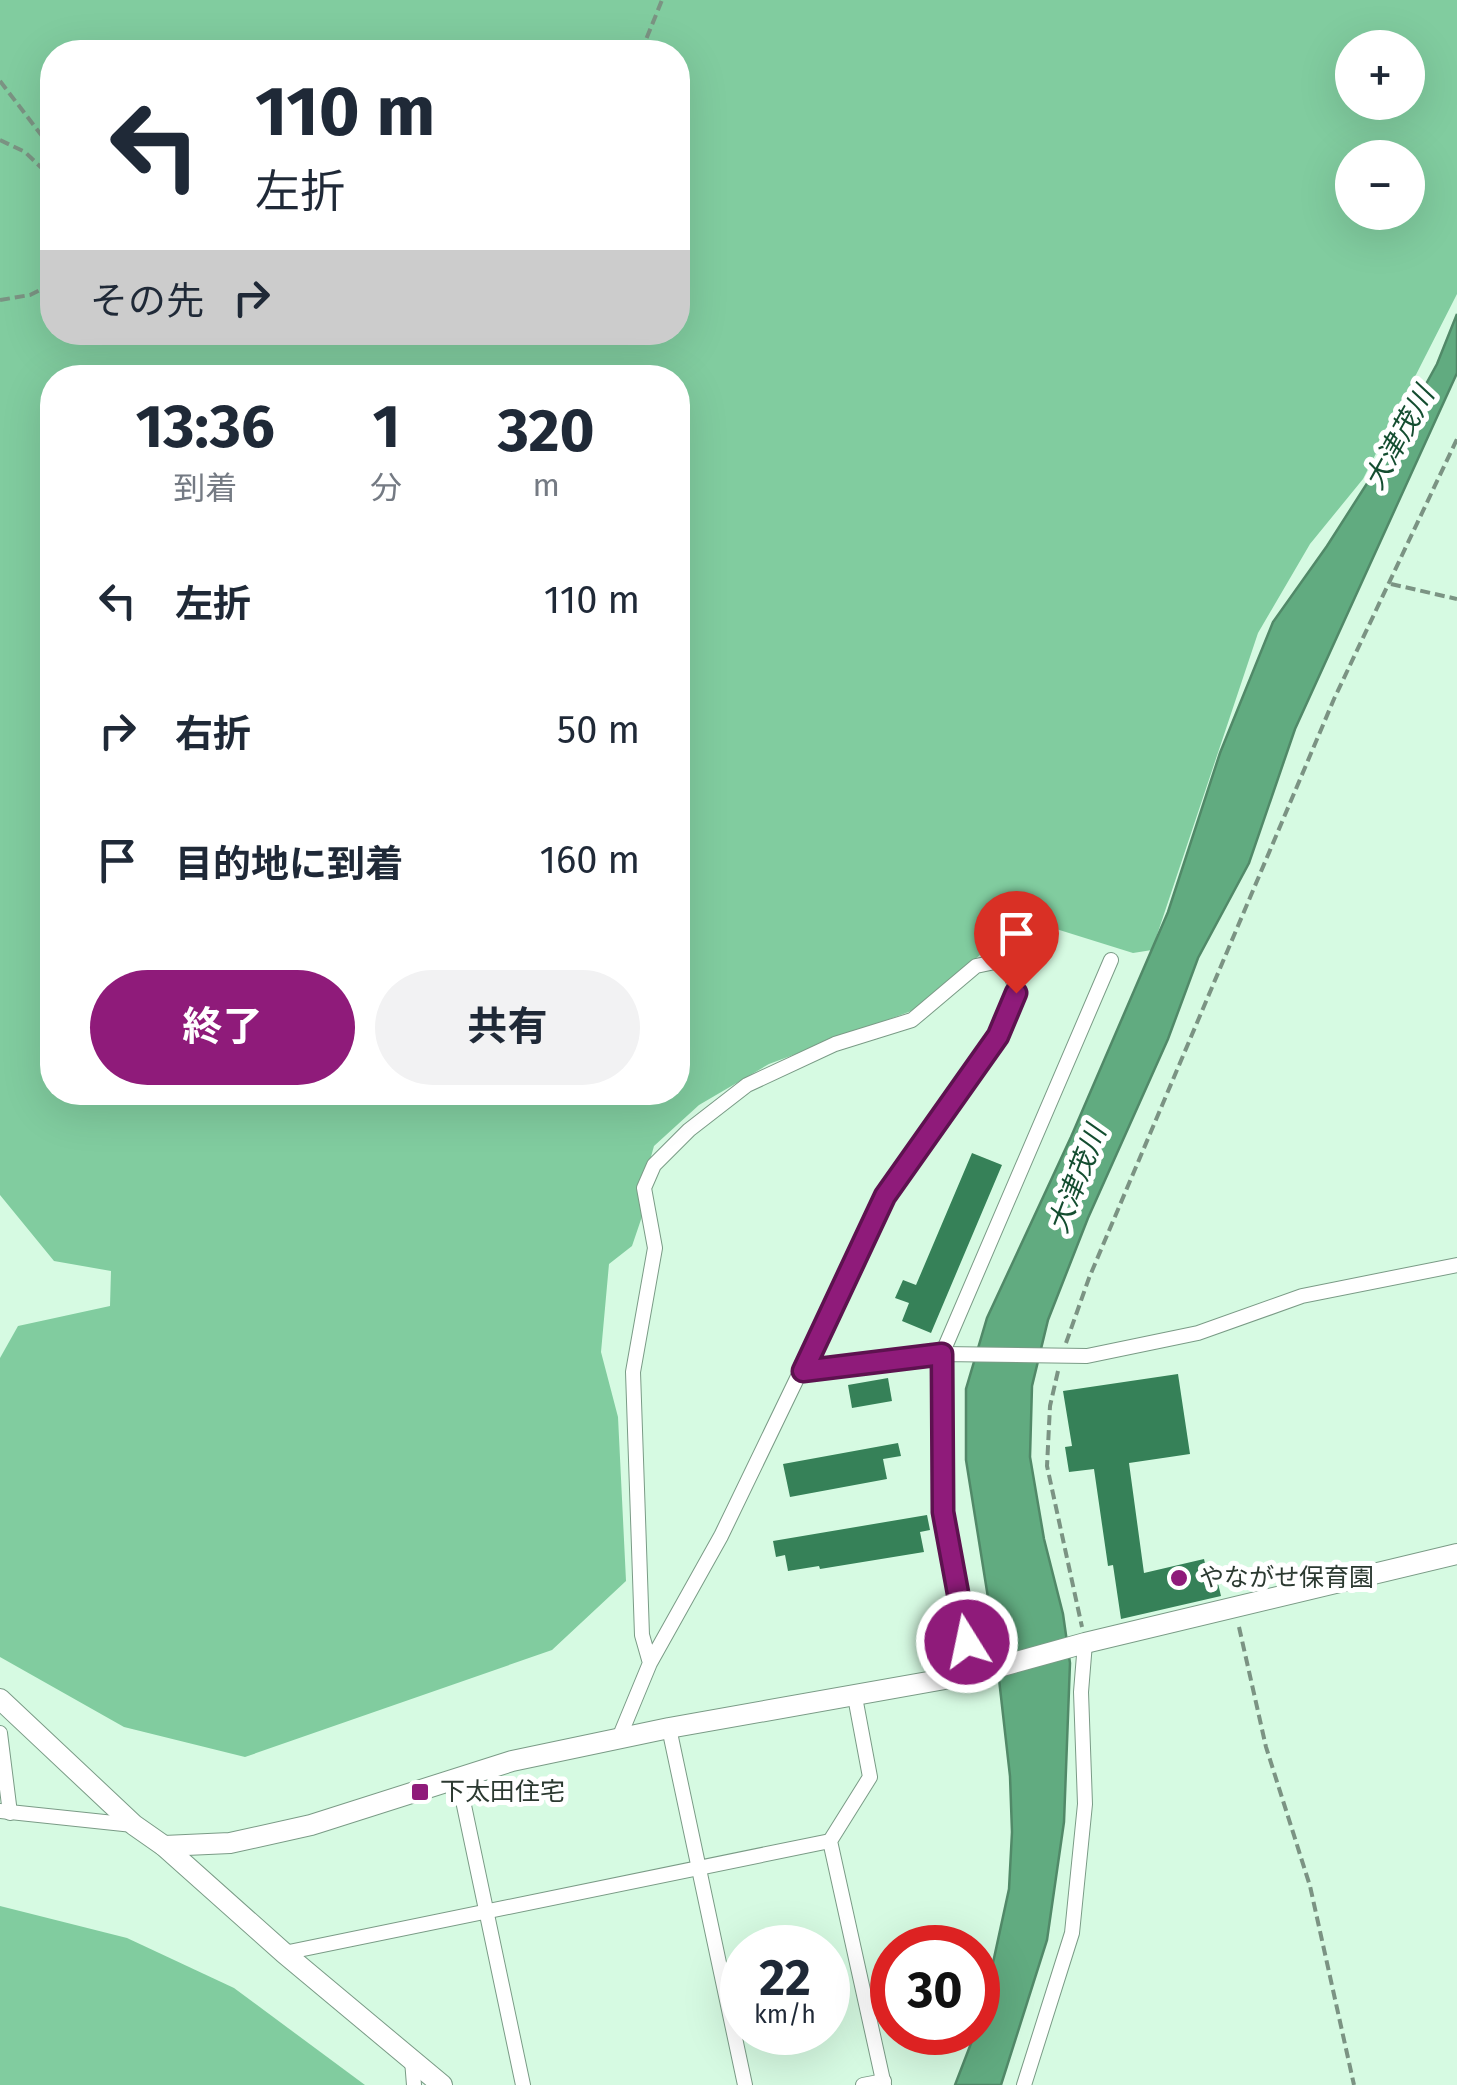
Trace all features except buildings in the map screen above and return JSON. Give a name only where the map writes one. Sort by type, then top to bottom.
[{"type":"street","points":[[973,1674],[943,1512],[942,1354],[1110,960]]},
{"type":"street","points":[[618,1738],[650,1663],[722,1536],[885,1196],[998,1036],[1016,993],[1009,968],[995,962],[976,966],[912,1020],[835,1044],[747,1084],[689,1130],[654,1165],[644,1188],[654,1248],[633,1372],[642,1635],[650,1663]]},
{"type":"street","points":[[803,1371],[942,1354],[1088,1356],[1198,1332],[1302,1296],[1457,1265]]},
{"type":"street","points":[[164,1846],[230,1843],[311,1825],[512,1761],[670,1728],[973,1674],[1457,1554]]},
{"type":"street","points":[[1024,2085],[1072,1933],[1086,1804],[1081,1692],[1086,1644]]},
{"type":"street","points":[[855,1697],[870,1776],[830,1841],[884,2083],[863,2085]]},
{"type":"street","points":[[0,1699],[134,1825],[164,1846],[442,2085]]},
{"type":"street","points":[[16,1714],[0,1732],[5,1812],[134,1825]]},
{"type":"street","points":[[670,1728],[745,2085]]},
{"type":"street","points":[[458,1777],[522,2085]]},
{"type":"street","points":[[284,1953],[830,1841]]},
{"type":"street","points":[[412,2060],[414,2085]]},
{"type":"path","points":[[646,40],[662,0]]},
{"type":"path","points":[[0,81],[40,133]]},
{"type":"path","points":[[0,140],[26,152],[40,166]]},
{"type":"path","points":[[0,300],[40,290]]},
{"type":"path","points":[[1086,1644],[1047,1466],[1050,1406],[1062,1354],[1089,1278],[1334,700],[1457,439]]},
{"type":"path","points":[[1390,584],[1457,599]]},
{"type":"path","points":[[1236,1608],[1266,1747],[1310,1886],[1354,2085]]},
{"type":"shaded area","points":[[0,0],[1457,0],[1457,294],[1363,479],[1310,544],[1258,633],[1152,950],[1133,953],[1053,928],[1018,955],[980,955],[914,1010],[769,1064],[699,1105],[654,1146],[645,1178],[651,1190],[632,1246],[609,1264],[601,1352],[618,1417],[626,1581],[552,1650],[245,1757],[124,1727],[0,1657],[0,1358],[18,1326],[110,1306],[111,1271],[54,1261],[0,1195]]},
{"type":"shaded area","points":[[0,1906],[127,1938],[234,1988],[365,2085],[0,2085]]},
{"type":"water","name":"大津茂川","points":[[1457,314],[1457,373],[1295,729],[1249,863],[1198,958],[1168,1039],[1088,1218],[1048,1320],[1032,1386],[1030,1457],[1070,1663],[1064,1822],[1047,1940],[1001,2085],[955,2085],[967,2055],[1000,2055],[1000,1931],[1009,1889],[1012,1832],[1010,1776],[994,1635],[966,1460],[966,1389],[987,1318],[1071,1137],[1168,912],[1220,753],[1273,622],[1398,435],[1437,364]]},
{"type":"place","name":"やながせ保育園","points":[[1179,1578]]},
{"type":"place","name":"下太田住宅","points":[[420,1792]]},
{"type":"route","points":[[967,1642],[943,1512],[942,1354],[803,1371],[885,1196],[998,1036],[1016,993]]}]
